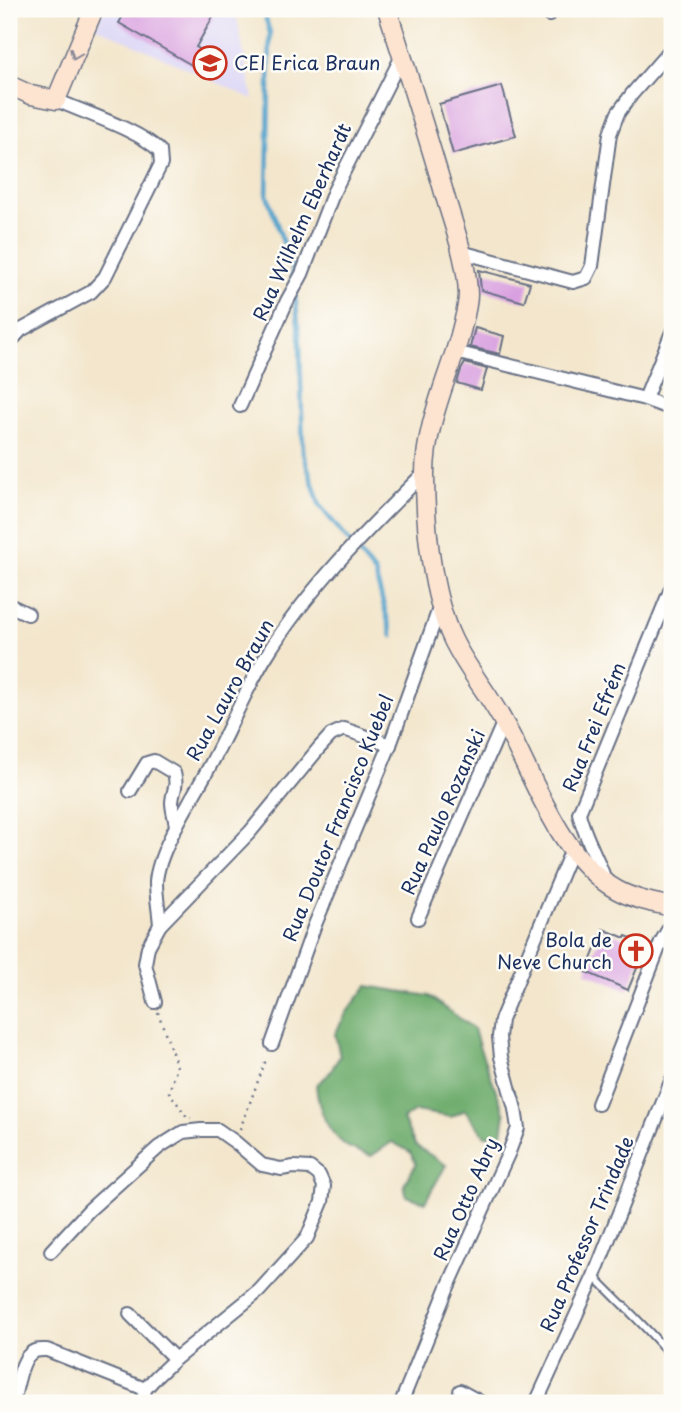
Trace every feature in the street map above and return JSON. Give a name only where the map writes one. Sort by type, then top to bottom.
[{"type":"main road","points":[[9,85],[32,95],[56,100],[94,9]]},
{"type":"main road","points":[[387,9],[461,252],[468,293],[467,310],[427,447],[427,532],[440,606],[465,662],[504,721],[545,807],[572,849],[606,883],[619,891],[672,907]]},
{"type":"street","points":[[461,252],[573,282],[586,278],[592,266],[610,134],[618,113],[672,48]]},
{"type":"street","name":"Rua Wilhelm Eberhardt","points":[[240,406],[287,300],[302,274],[334,191],[402,55]]},
{"type":"street","points":[[9,343],[20,330],[91,292],[105,277],[160,164],[160,152],[151,142],[56,100]]},
{"type":"street","points":[[645,399],[669,348],[672,332]]},
{"type":"street","points":[[455,352],[645,399],[672,409]]},
{"type":"street","name":"Rua Lauro Braun","points":[[160,925],[156,881],[162,858],[176,826],[265,658],[331,570],[425,472]]},
{"type":"street","name":"Rua Frei Efrém","points":[[606,883],[601,864],[579,813],[672,586]]},
{"type":"street","points":[[9,605],[28,614]]},
{"type":"street","name":"Rua Doutor Francisco Kuebel","points":[[272,1044],[314,927],[390,745],[440,606]]},
{"type":"street","name":"Rua Paulo Rozanski","points":[[418,918],[504,721]]},
{"type":"street","points":[[155,1002],[145,964],[148,947],[160,925],[250,832],[319,748],[331,735],[344,729],[390,745]]},
{"type":"street","points":[[130,791],[147,763],[154,761],[174,774],[177,783],[172,807],[176,826]]},
{"type":"street","name":"Rua Otto Abry","points":[[401,1403],[447,1289],[518,1128],[501,1057],[499,1037],[502,1020],[572,849]]},
{"type":"street","points":[[598,1104],[661,942],[672,923]]},
{"type":"street","name":"Rua Professor Trindade","points":[[536,1403],[593,1276],[672,1079]]},
{"type":"street","points":[[51,1251],[89,1210],[159,1147],[183,1132],[218,1130],[262,1165],[281,1169],[310,1168],[318,1175],[324,1186],[323,1202],[307,1238],[259,1291],[175,1359],[145,1389],[143,1403]]},
{"type":"street","points":[[130,1314],[175,1359]]},
{"type":"street","points":[[13,1403],[24,1361],[30,1353],[37,1350],[47,1350],[145,1389]]},
{"type":"street","points":[[460,1391],[482,1403]]},
{"type":"lane","points":[[593,1276],[649,1330],[668,1353]]},
{"type":"path","points":[[155,1002],[177,1067],[169,1092],[187,1117],[198,1119]]},
{"type":"path","points":[[235,1142],[272,1044]]},
{"type":"shaded area","name":"CEI Erica Braun","points":[[104,9],[235,9],[253,99],[96,27]]},
{"type":"green space","points":[[367,986],[429,996],[474,1029],[505,1114],[502,1134],[485,1136],[465,1110],[451,1117],[415,1111],[403,1119],[415,1145],[446,1165],[425,1202],[406,1196],[404,1185],[416,1164],[410,1152],[392,1142],[371,1156],[348,1147],[328,1125],[319,1102],[316,1085],[328,1075],[340,1056],[335,1034],[347,1012]]},
{"type":"building","points":[[127,9],[199,9],[213,17],[196,47],[223,62],[214,78],[119,23]]},
{"type":"building","points":[[502,86],[516,136],[453,154],[439,104]]},
{"type":"building","points":[[479,270],[530,283],[524,302],[481,290]]},
{"type":"building","points":[[475,328],[504,336],[500,354],[470,347]]},
{"type":"building","points":[[465,363],[487,369],[481,390],[457,383]]},
{"type":"building","points":[[603,929],[647,944],[628,990],[586,972]]},
{"type":"waterway","points":[[263,9],[270,33],[267,195],[292,268],[293,282]]},
{"type":"waterway","points":[[295,294],[300,343],[303,453],[320,506],[375,573],[392,636]]},
{"type":"place","name":"CEI Erica Braun","points":[[210,63]]},
{"type":"place","name":"Bola de Neve Church","points":[[636,951]]}]
